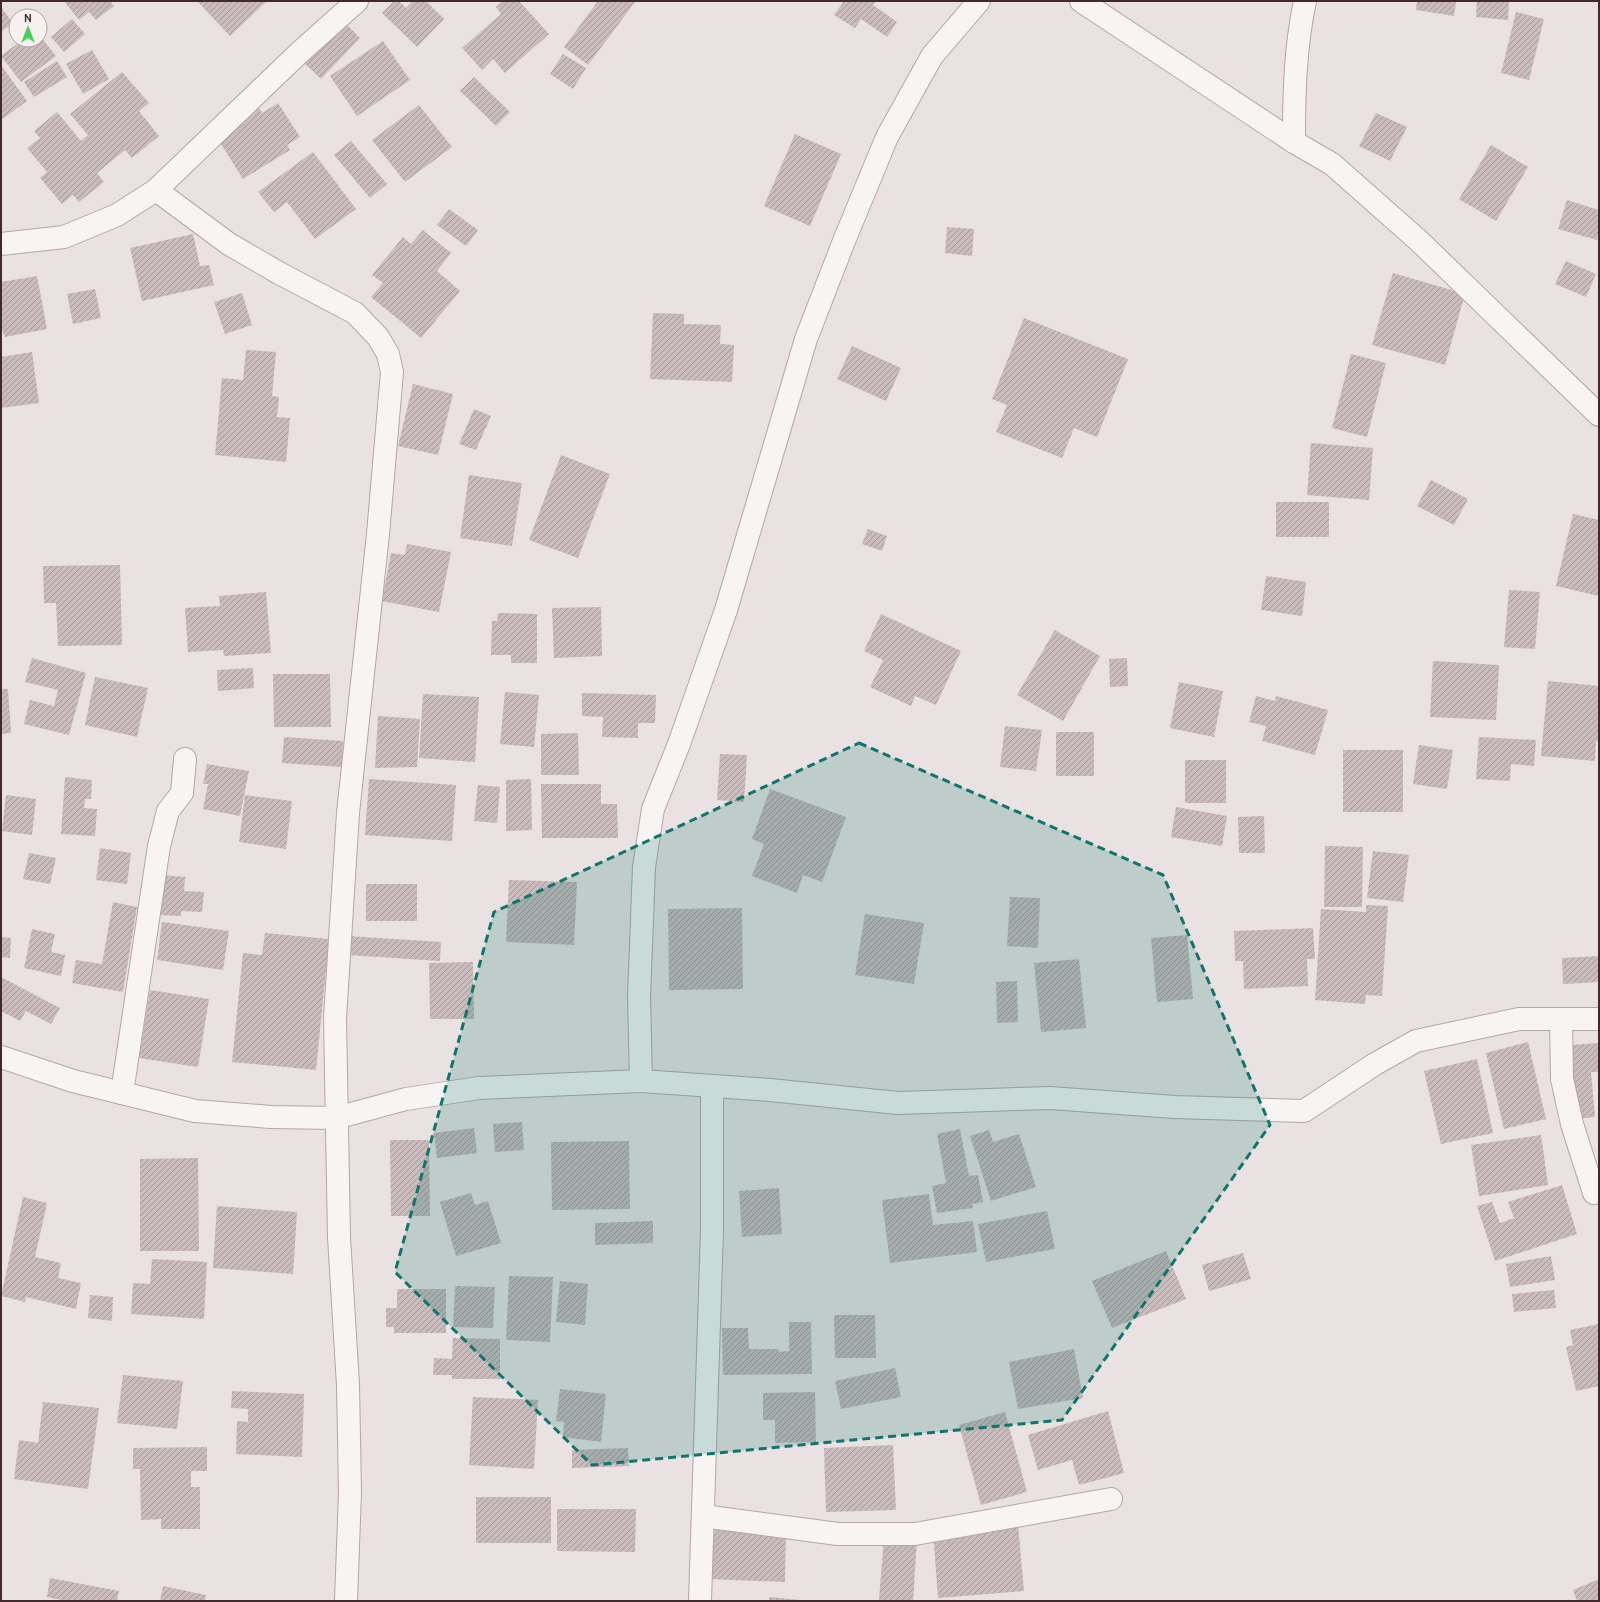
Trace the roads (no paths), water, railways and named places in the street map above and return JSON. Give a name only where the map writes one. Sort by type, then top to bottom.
[{"type":"street","points":[[1,244],[64,236],[117,215],[156,190],[299,53],[357,1]]},
{"type":"street","points":[[641,1081],[639,997],[644,867],[653,810],[679,744],[726,610],[806,339],[844,241],[887,137],[932,56],[979,1]]},
{"type":"street","points":[[1081,1],[1294,142],[1332,164],[1418,240],[1599,415]]},
{"type":"street","points":[[1294,142],[1294,80],[1300,25],[1305,1]]},
{"type":"street","points":[[156,190],[229,244],[279,273],[355,313],[378,337],[388,354],[392,372],[378,534],[348,813],[335,1018],[339,1237],[348,1385],[350,1492],[349,1598]]},
{"type":"street","points":[[122,1093],[159,846],[168,811],[182,793],[185,759]]},
{"type":"street","points":[[1,1057],[73,1081],[195,1111],[271,1117],[336,1118],[406,1099],[479,1088],[641,1081],[770,1090],[898,1103],[1050,1098],[1175,1107],[1304,1111],[1375,1064],[1416,1041],[1519,1019],[1599,1019]]},
{"type":"street","points":[[1561,1020],[1562,1079],[1572,1124],[1594,1193]]},
{"type":"street","points":[[700,1601],[712,1230],[712,1086]]},
{"type":"street","points":[[703,1516],[838,1534],[915,1534],[1111,1499]]}]
